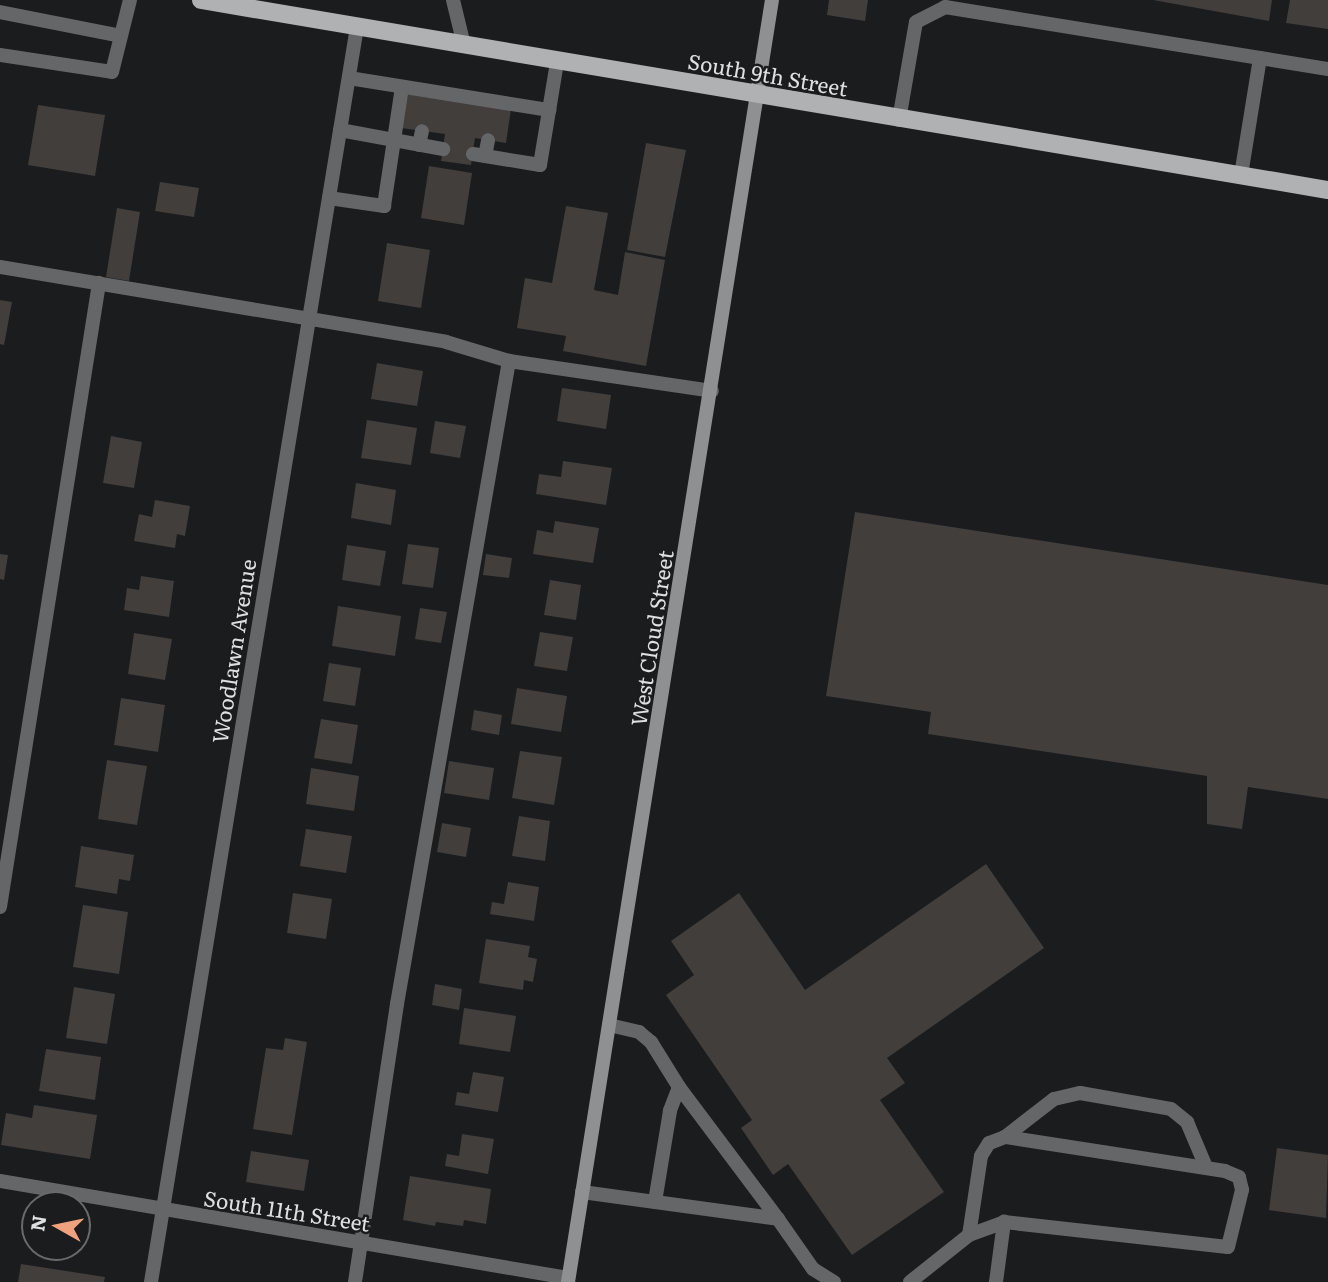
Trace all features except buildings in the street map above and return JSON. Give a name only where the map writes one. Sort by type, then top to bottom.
[{"type":"main road","name":"South 9th Street","points":[[201,0],[899,120],[1328,190]]},
{"type":"main road","name":"West Cloud Street","points":[[568,1280],[712,391],[772,0]]},
{"type":"street","points":[[0,55],[112,72],[130,0]]},
{"type":"street","points":[[453,0],[464,45]]},
{"type":"street","points":[[899,120],[916,22],[944,7],[1328,69]]},
{"type":"street","points":[[0,12],[121,36]]},
{"type":"street","name":"Woodlawn Avenue","points":[[150,1282],[357,27]]},
{"type":"street","points":[[1241,175],[1260,58]]},
{"type":"street","points":[[488,140],[479,155],[540,165],[557,62]]},
{"type":"street","points":[[349,78],[462,100],[549,110]]},
{"type":"street","points":[[329,198],[384,206],[402,87]]},
{"type":"street","points":[[340,130],[394,140],[421,138],[443,149]]},
{"type":"street","points":[[0,267],[446,342],[509,360],[712,391]]},
{"type":"street","points":[[0,906],[99,283]]},
{"type":"street","points":[[355,1282],[399,990],[509,360]]},
{"type":"street","points":[[609,1025],[639,1032],[651,1042],[680,1087],[813,1269],[834,1282]]},
{"type":"street","points":[[655,1202],[670,1111],[680,1087]]},
{"type":"street","points":[[969,1235],[981,1156],[989,1143],[1005,1137],[1054,1099],[1080,1093],[1171,1109],[1186,1122],[1206,1167]]},
{"type":"street","points":[[910,1282],[969,1235],[1004,1222],[1228,1247],[1242,1190],[1239,1177],[1206,1167],[1005,1137]]},
{"type":"street","name":"South 11th Street","points":[[0,1181],[568,1280]]},
{"type":"street","points":[[582,1192],[778,1219]]},
{"type":"street","points":[[996,1282],[1004,1222]]}]
